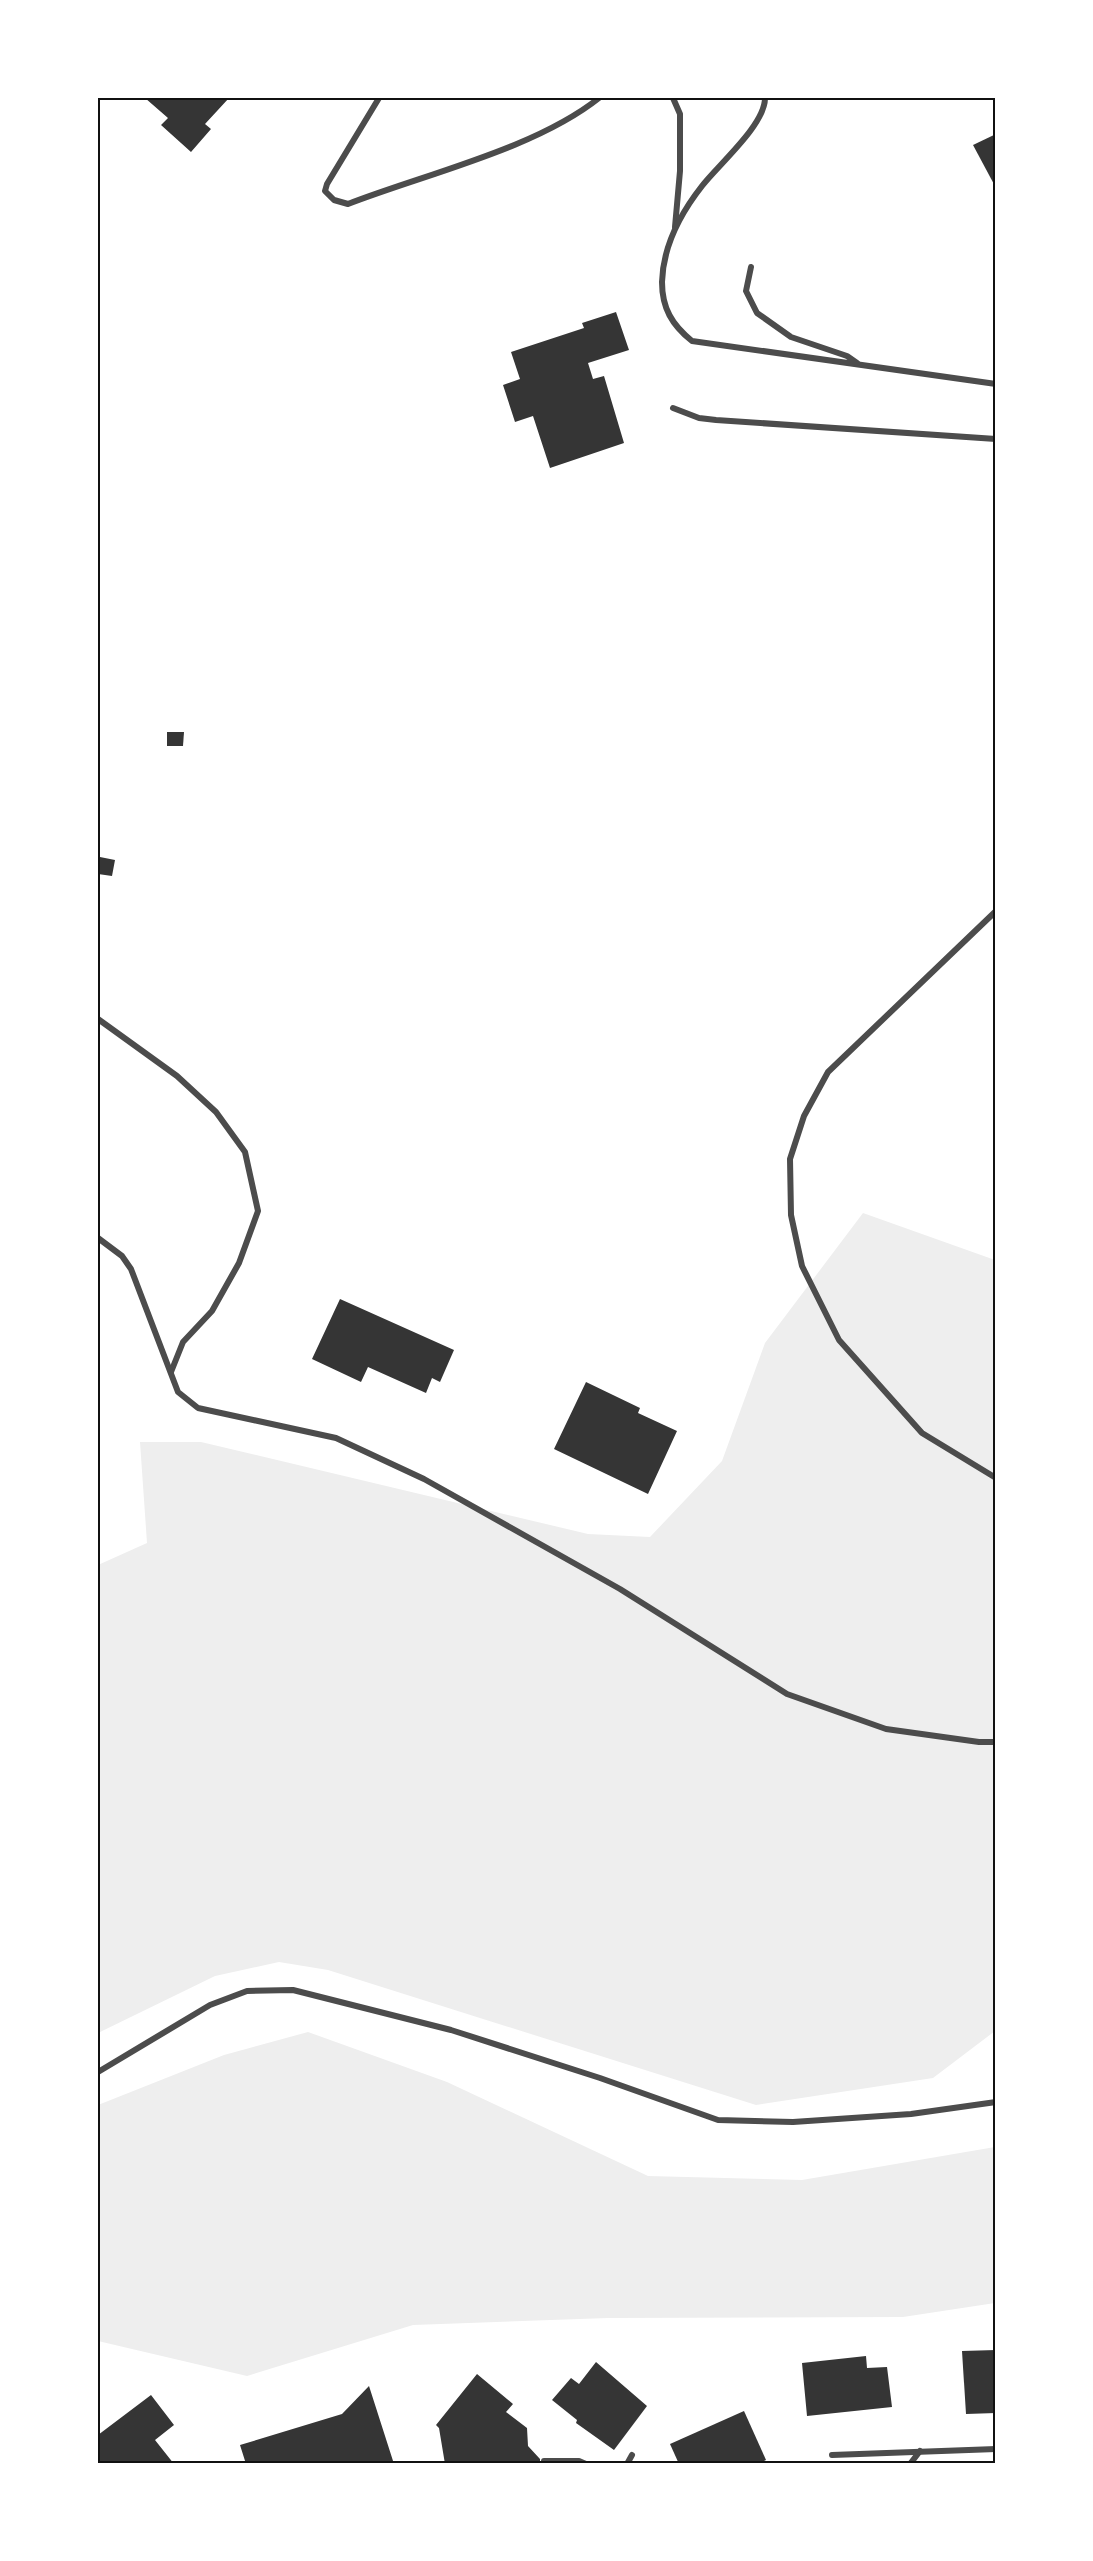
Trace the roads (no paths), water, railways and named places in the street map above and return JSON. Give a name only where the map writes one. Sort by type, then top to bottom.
[{"type":"street","points":[[379,98],[327,184],[326,190],[334,200],[348,204],[511,146],[580,112],[599,98]]},
{"type":"street","points":[[673,98],[680,114],[680,171],[675,230]]},
{"type":"street","points":[[765,98],[765,109],[734,152],[702,186],[675,230],[663,261],[662,296],[675,328],[692,341],[996,384]]},
{"type":"street","points":[[751,267],[746,291],[757,313],[792,337],[847,356],[858,364]]},
{"type":"street","points":[[673,408],[699,418],[716,420],[996,439]]},
{"type":"street","points":[[996,911],[828,1072],[804,1116],[790,1159],[791,1215],[802,1266],[839,1340],[922,1433],[996,1478]]},
{"type":"street","points":[[98,1019],[177,1076],[216,1112],[245,1152],[258,1211],[239,1263],[212,1311],[183,1342],[171,1373]]},
{"type":"street","points":[[98,1238],[122,1256],[131,1269],[178,1392],[198,1408],[336,1438],[424,1479],[620,1589],[787,1694],[886,1729],[979,1742],[996,1742]]},
{"type":"street","points":[[98,2072],[210,2005],[246,1992],[293,1990],[451,2030],[600,2078],[718,2120],[793,2122],[910,2114],[996,2102]]},
{"type":"street","points":[[832,2455],[996,2449]]},
{"type":"street","points":[[910,2463],[920,2451]]},
{"type":"street","points":[[627,2463],[632,2455]]},
{"type":"street","points":[[544,2462],[579,2461],[586,2463]]}]
